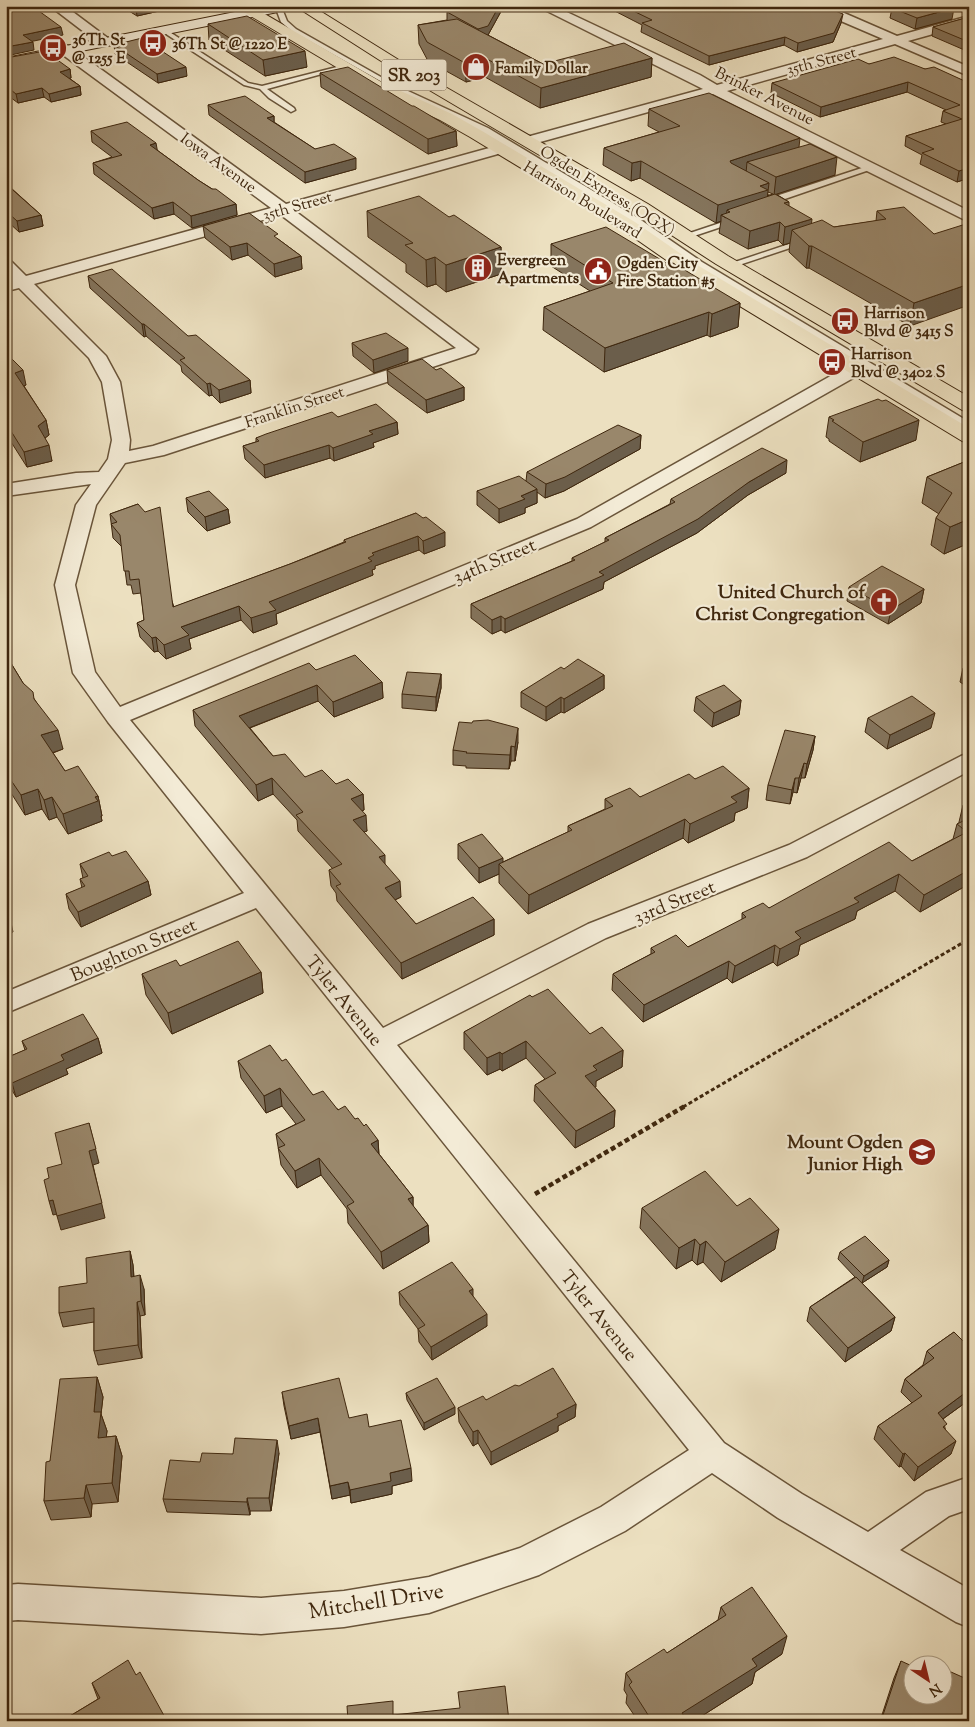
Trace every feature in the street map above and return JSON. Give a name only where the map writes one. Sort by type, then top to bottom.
[{"type":"main road","name":"Harrison Boulevard","points":[[302,6],[397,65],[642,208],[730,265],[969,406]]},
{"type":"main road","name":"Harrison Boulevard","points":[[247,10],[392,93],[446,117],[629,226],[688,267],[969,437]]},
{"type":"street","points":[[56,6],[106,42]]},
{"type":"street","name":"Brinker Avenue","points":[[543,6],[715,89],[828,150],[871,168],[969,217]]},
{"type":"street","points":[[817,6],[969,72]]},
{"type":"street","points":[[6,62],[64,49],[165,31],[247,10],[278,9]]},
{"type":"street","name":"35th Street","points":[[528,141],[969,20]]},
{"type":"street","name":"Iowa Avenue","points":[[64,49],[283,209],[469,349]]},
{"type":"street","name":"35th Street","points":[[12,278],[283,209],[500,149]]},
{"type":"street","name":"Tyler Avenue","points":[[12,278],[97,356],[111,382],[121,440],[111,468],[86,506],[65,585],[84,672],[116,717],[712,1454],[790,1506],[969,1609]]},
{"type":"street","name":"Franklin Street","points":[[6,490],[76,479],[469,349]]},
{"type":"street","name":"34th Street","points":[[116,717],[584,523],[856,369]]},
{"type":"street","name":"33rd Street","points":[[378,1042],[597,932],[798,851],[969,760]]},
{"type":"street","name":"Boughton Street","points":[[6,1003],[261,896]]},
{"type":"street","name":"Mitchell Drive","points":[[6,1603],[18,1602],[261,1616],[344,1609],[430,1595],[527,1564],[613,1519],[712,1454]]},
{"type":"street","points":[[869,1551],[938,1504],[969,1492]]},
{"type":"lane","name":"Ogden Express (OGX)","points":[[278,9],[391,79],[470,116],[628,207],[713,264],[969,417]]},
{"type":"lane","name":"Ogden Express (OGX)","points":[[278,9],[284,22],[294,30],[400,90],[473,124],[635,220],[699,264],[969,426]]},
{"type":"lane","points":[[165,31],[246,84],[262,88],[346,67]]},
{"type":"lane","points":[[262,88],[271,97],[291,110]]},
{"type":"lane","points":[[757,192],[773,200],[871,168]]},
{"type":"lane","points":[[685,236],[741,219]]},
{"type":"lane","points":[[730,265],[812,240]]},
{"type":"path","points":[[512,1207],[969,939]]},
{"type":"building","points":[[6,6],[32,6],[61,27],[23,35],[33,42],[6,47]]},
{"type":"building","points":[[468,6],[499,6],[488,26],[478,29],[447,12]]},
{"type":"building","points":[[623,6],[823,6],[843,14],[834,33],[798,43],[785,37],[709,56],[642,23],[652,20]]},
{"type":"building","points":[[897,6],[950,6],[954,8],[917,18],[892,8]]},
{"type":"building","points":[[247,16],[305,51],[263,60],[208,24]]},
{"type":"building","points":[[969,17],[969,42],[933,27]]},
{"type":"building","points":[[457,19],[543,64],[624,43],[652,58],[541,88],[485,58],[465,63],[427,42],[418,25]]},
{"type":"building","points":[[142,38],[186,67],[157,74],[114,45]]},
{"type":"building","points":[[45,51],[70,69],[60,72],[80,86],[49,94],[42,88],[16,94],[6,86],[6,58]]},
{"type":"building","points":[[894,57],[925,69],[934,67],[969,83],[969,168],[959,171],[922,153],[934,149],[906,136],[962,119],[943,111],[960,105],[908,82],[821,107],[772,83],[858,59],[869,64]]},
{"type":"building","points":[[348,67],[456,131],[428,139],[320,73]]},
{"type":"building","points":[[709,93],[800,138],[730,161],[769,183],[760,186],[768,190],[718,205],[641,161],[632,163],[604,148],[680,126],[649,109]]},
{"type":"building","points":[[245,96],[274,116],[267,118],[315,149],[334,144],[356,158],[305,172],[208,105]]},
{"type":"building","points":[[127,122],[156,143],[150,145],[198,180],[212,189],[216,189],[236,204],[191,216],[173,202],[152,208],[93,163],[122,155],[91,131]]},
{"type":"building","points":[[810,144],[837,157],[776,177],[747,162]]},
{"type":"building","points":[[6,184],[41,215],[17,221],[6,211]]},
{"type":"building","points":[[775,194],[789,202],[784,203],[812,219],[785,227],[780,222],[750,231],[721,215],[730,212],[727,210]]},
{"type":"building","points":[[419,196],[449,217],[454,215],[501,247],[446,265],[435,257],[426,260],[405,245],[413,243],[367,211]]},
{"type":"building","points":[[904,207],[934,234],[969,223],[969,284],[914,303],[809,246],[792,230],[822,220],[834,227],[886,219],[877,211]]},
{"type":"building","points":[[249,213],[278,234],[274,236],[301,256],[274,264],[247,243],[230,247],[203,226]]},
{"type":"building","points":[[606,227],[668,264],[673,263],[740,303],[712,314],[709,312],[605,348],[544,307],[613,283],[551,244]]},
{"type":"building","points":[[112,269],[188,336],[196,335],[250,380],[219,390],[210,383],[207,384],[180,360],[185,358],[142,324],[88,276]]},
{"type":"building","points":[[386,333],[408,348],[373,360],[352,343]]},
{"type":"building","points":[[6,353],[23,370],[15,373],[46,420],[38,426],[49,445],[24,452],[6,423],[6,397],[9,396],[6,394]]},
{"type":"building","points":[[422,359],[436,370],[441,368],[464,387],[426,400],[387,370]]},
{"type":"building","points":[[878,399],[886,400],[919,420],[863,442],[829,417]]},
{"type":"building","points":[[376,404],[397,422],[369,431],[373,434],[333,448],[329,445],[264,465],[243,446],[259,441],[256,438],[266,434],[332,412],[338,417]]},
{"type":"building","points":[[618,425],[641,435],[565,477],[546,484],[527,472]]},
{"type":"building","points":[[762,448],[787,460],[749,482],[698,519],[599,572],[604,575],[505,619],[501,616],[492,620],[471,604],[575,560],[572,558],[609,540],[605,538],[675,502],[671,499]]},
{"type":"building","points":[[969,460],[969,519],[950,527],[936,518],[952,493],[927,477]]},
{"type":"building","points":[[519,476],[537,489],[521,496],[525,499],[499,509],[477,491]]},
{"type":"building","points":[[209,491],[228,509],[205,517],[186,498]]},
{"type":"building","points":[[138,504],[145,512],[160,507],[173,607],[290,564],[346,542],[344,540],[416,513],[423,518],[426,517],[445,532],[423,541],[418,536],[372,553],[374,555],[368,558],[372,561],[269,602],[276,610],[251,618],[239,606],[181,627],[189,635],[164,645],[156,637],[152,638],[137,623],[144,620],[139,579],[130,580],[129,571],[124,571],[120,535],[111,524],[117,522],[110,514]]},
{"type":"building","points":[[882,566],[924,589],[891,610],[849,587]]},
{"type":"building","points":[[6,655],[23,683],[33,692],[34,699],[58,730],[41,735],[65,771],[78,766],[98,796],[95,797],[98,801],[63,814],[52,797],[44,800],[38,789],[21,795],[6,773]]},
{"type":"building","points":[[355,655],[382,682],[333,702],[317,685],[239,716],[273,756],[285,754],[305,777],[322,770],[336,784],[348,779],[363,794],[351,799],[366,815],[353,820],[385,855],[379,857],[400,881],[385,888],[416,924],[473,897],[494,919],[401,963],[336,886],[341,884],[329,870],[342,864],[296,815],[303,812],[272,778],[256,785],[193,710],[309,663],[316,670]]},
{"type":"building","points":[[578,659],[604,675],[564,699],[561,697],[546,707],[521,692],[561,667],[564,669]]},
{"type":"building","points":[[969,665],[969,672],[963,668]]},
{"type":"building","points":[[407,672],[441,674],[436,697],[402,694]]},
{"type":"building","points":[[724,685],[741,700],[714,713],[696,697]]},
{"type":"building","points":[[912,696],[935,713],[890,735],[868,718]]},
{"type":"building","points":[[488,720],[518,728],[515,747],[511,746],[510,755],[466,753],[453,750],[459,722],[472,723],[473,721]]},
{"type":"building","points":[[785,730],[815,736],[807,764],[804,763],[799,778],[795,778],[792,790],[768,785]]},
{"type":"building","points":[[723,766],[749,788],[731,797],[737,802],[690,824],[685,819],[529,895],[499,864],[572,830],[568,826],[613,806],[605,799],[630,788],[640,797],[689,774],[695,779]]},
{"type":"building","points":[[969,802],[969,810],[963,805]]},
{"type":"building","points":[[969,818],[969,870],[924,895],[899,874],[854,898],[859,902],[795,932],[801,938],[780,949],[775,945],[735,966],[729,961],[644,1005],[613,974],[655,952],[651,948],[676,935],[688,947],[746,917],[742,913],[763,903],[769,908],[889,842],[912,861],[967,832],[957,824]]},
{"type":"building","points":[[482,834],[503,858],[479,868],[458,844]]},
{"type":"building","points":[[126,851],[148,881],[78,912],[66,894],[85,886],[80,879],[88,876],[80,864],[109,852],[112,856]]},
{"type":"building","points":[[238,941],[261,972],[168,1013],[142,974],[176,960],[180,966]]},
{"type":"building","points":[[548,989],[590,1034],[602,1027],[623,1050],[593,1066],[597,1070],[585,1076],[615,1110],[576,1131],[535,1085],[556,1073],[526,1041],[502,1054],[500,1052],[487,1058],[464,1032],[530,995],[532,997]]},
{"type":"building","points":[[83,1014],[98,1038],[61,1055],[64,1060],[12,1083],[6,1073],[6,1058],[27,1049],[22,1041]]},
{"type":"building","points":[[270,1045],[282,1061],[286,1059],[313,1095],[323,1091],[338,1110],[345,1106],[355,1119],[358,1118],[364,1126],[366,1124],[378,1140],[371,1144],[413,1197],[408,1199],[428,1225],[381,1252],[347,1206],[354,1202],[319,1158],[295,1171],[278,1148],[285,1145],[276,1134],[305,1120],[280,1088],[264,1096],[238,1061]]},
{"type":"building","points":[[89,1123],[96,1149],[89,1151],[102,1203],[57,1216],[53,1200],[49,1201],[44,1180],[49,1178],[47,1168],[62,1164],[55,1133]]},
{"type":"building","points":[[705,1171],[737,1206],[750,1198],[779,1229],[725,1262],[706,1241],[700,1245],[695,1239],[679,1248],[642,1208]]},
{"type":"building","points":[[865,1236],[889,1260],[864,1276],[840,1252]]},
{"type":"building","points":[[130,1251],[131,1277],[140,1275],[141,1301],[137,1302],[138,1345],[94,1351],[94,1308],[59,1313],[59,1287],[87,1283],[86,1258]]},
{"type":"building","points":[[452,1262],[473,1289],[469,1291],[487,1314],[431,1347],[418,1329],[425,1325],[399,1292]]},
{"type":"building","points":[[856,1277],[895,1317],[848,1348],[810,1307]]},
{"type":"building","points":[[954,1332],[969,1347],[969,1390],[938,1413],[947,1424],[943,1427],[956,1441],[918,1467],[905,1453],[903,1454],[878,1426],[922,1396],[905,1379],[934,1358],[927,1351]]},
{"type":"building","points":[[553,1368],[576,1404],[557,1414],[558,1417],[491,1452],[478,1430],[473,1432],[458,1408],[483,1396],[486,1400],[515,1385],[519,1386]]},
{"type":"building","points":[[97,1377],[94,1412],[101,1412],[98,1438],[116,1436],[112,1483],[86,1485],[84,1498],[44,1501],[46,1462],[50,1461],[60,1379]]},
{"type":"building","points":[[339,1378],[349,1418],[367,1414],[369,1427],[401,1420],[411,1468],[390,1473],[391,1481],[350,1490],[348,1482],[330,1486],[318,1418],[289,1426],[282,1392]]},
{"type":"building","points":[[437,1378],[455,1407],[424,1423],[406,1393]]},
{"type":"building","points":[[235,1438],[277,1440],[269,1498],[247,1498],[247,1502],[163,1499],[170,1460],[200,1462],[202,1453],[233,1454]]},
{"type":"building","points":[[752,1587],[787,1636],[752,1659],[757,1666],[682,1713],[687,1721],[652,1721],[629,1685],[632,1682],[626,1673],[664,1649],[667,1653],[726,1615],[721,1607]]},
{"type":"building","points":[[128,1660],[136,1675],[140,1672],[167,1721],[73,1721],[70,1716],[100,1698],[92,1683]]},
{"type":"building","points":[[901,1661],[902,1704],[952,1704],[952,1672],[969,1680],[969,1721],[889,1721],[882,1718]]},
{"type":"building","points":[[505,1686],[509,1721],[348,1721],[347,1706],[393,1701],[393,1715],[460,1708],[458,1692]]},
{"type":"place","name":"36Th St @ 1220 E","points":[[153,43]]},
{"type":"place","name":"36Th St @ 1255 E","points":[[53,48]]},
{"type":"place","name":"Family Dollar","points":[[476,67]]},
{"type":"place","name":"Evergreen Apartments","points":[[478,268]]},
{"type":"place","name":"Ogden City Fire Station #5","points":[[598,271]]},
{"type":"place","name":"Harrison Blvd @ 3415 S","points":[[845,321]]},
{"type":"place","name":"Harrison Blvd @ 3402 S","points":[[832,362]]},
{"type":"place","name":"United Church of Christ Congregation","points":[[884,602]]},
{"type":"place","name":"Mount Ogden Junior High","points":[[922,1152]]}]
